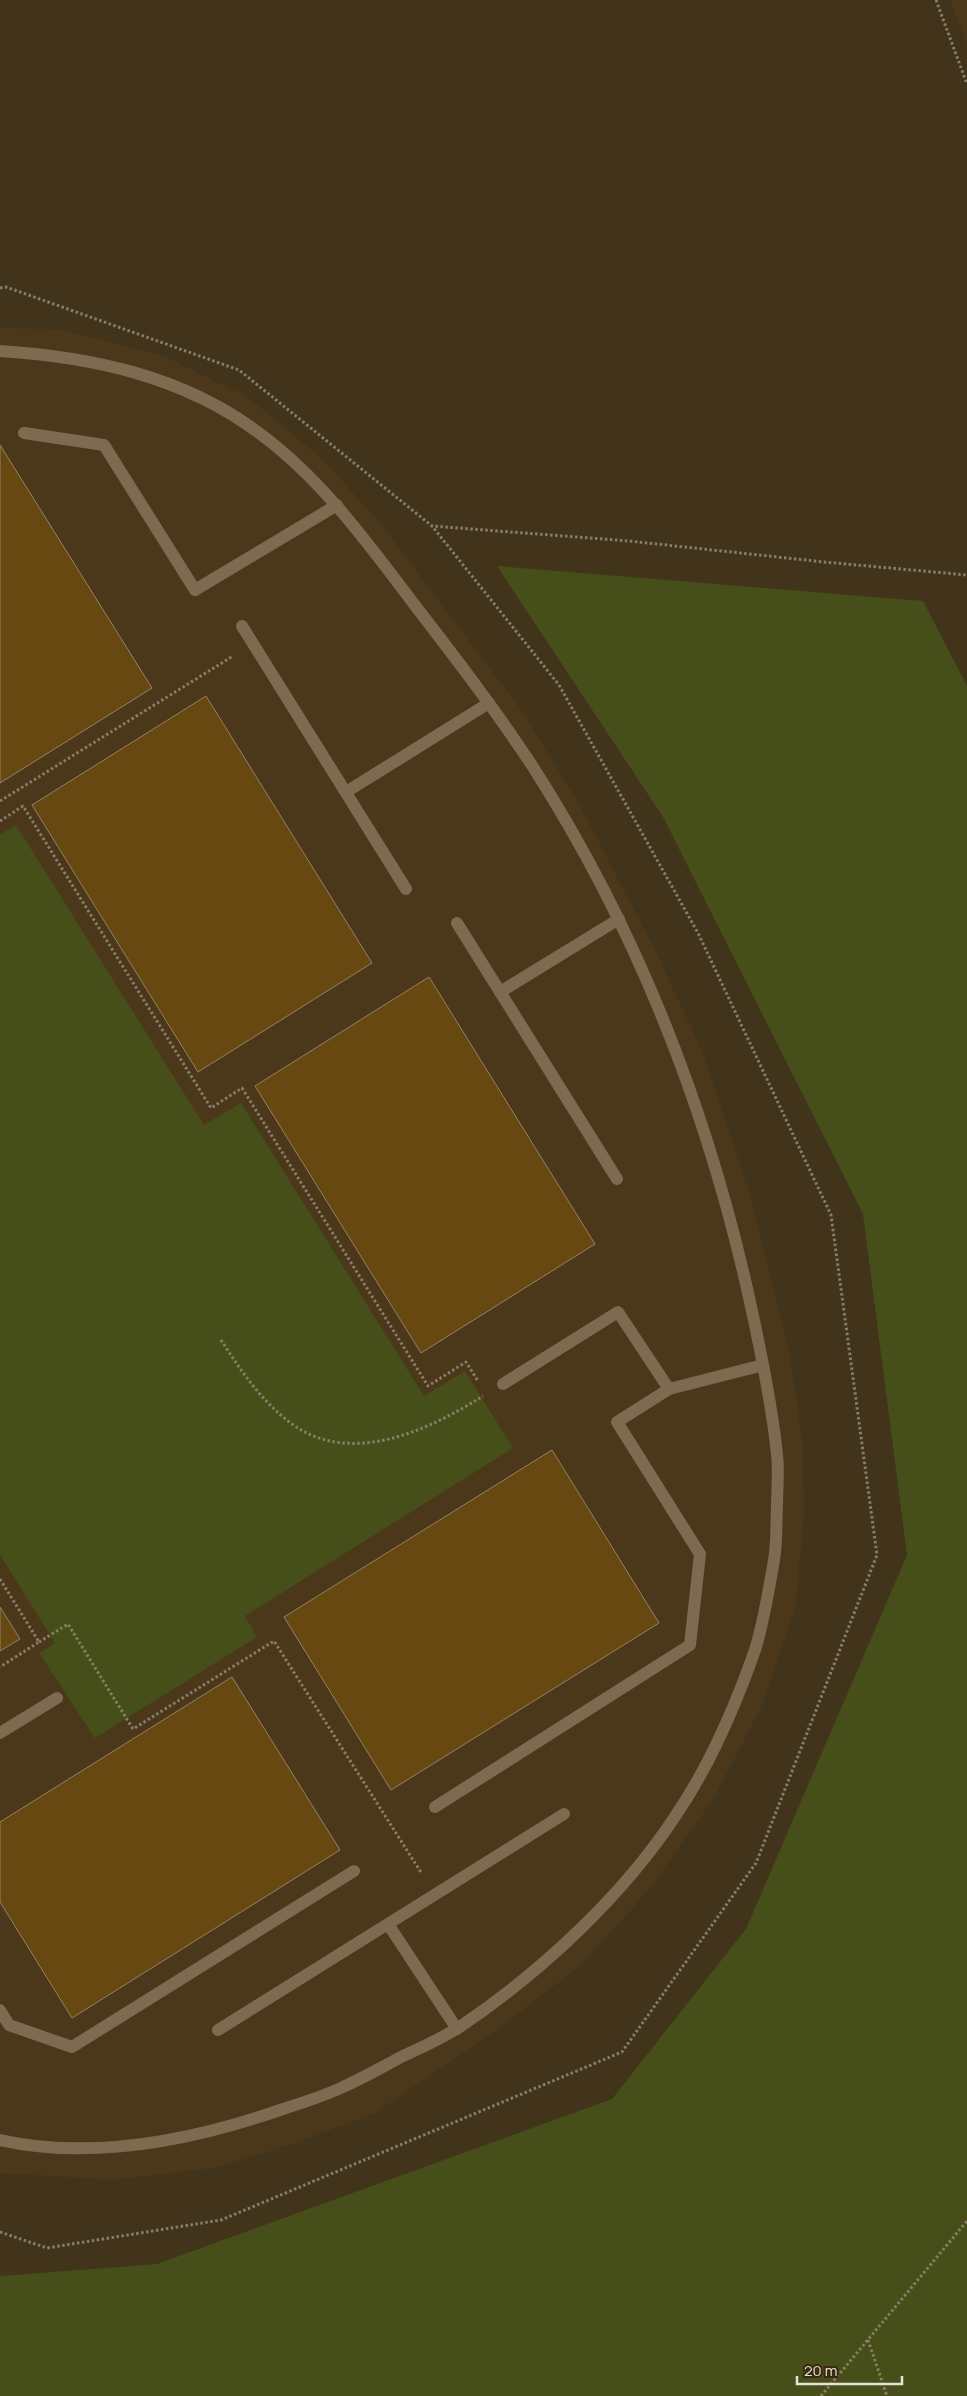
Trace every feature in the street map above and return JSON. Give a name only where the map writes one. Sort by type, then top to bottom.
[{"type":"street","points":[[0,351],[53,354],[111,365],[172,385],[213,404],[257,432],[298,466],[337,505],[489,703],[579,844],[619,919],[658,1006],[694,1100],[720,1180],[744,1271],[763,1365],[778,1459],[775,1552],[757,1644],[723,1732],[676,1816],[615,1894],[541,1965],[457,2029],[339,2090],[228,2128],[125,2147],[31,2147],[0,2140]]},
{"type":"street","points":[[24,433],[104,445],[195,590],[337,505]]},
{"type":"street","points":[[242,626],[406,889]]},
{"type":"street","points":[[346,792],[489,703]]},
{"type":"street","points":[[500,992],[619,919]]},
{"type":"street","points":[[457,923],[617,1179]]},
{"type":"street","points":[[503,1384],[618,1312],[670,1389]]},
{"type":"street","points":[[436,1807],[690,1645],[700,1554],[618,1422],[670,1389],[763,1365]]},
{"type":"street","points":[[0,1733],[57,1698]]},
{"type":"street","points":[[218,2030],[564,1814]]},
{"type":"street","points":[[0,2010],[9,2025],[72,2047],[354,1871]]},
{"type":"street","points":[[388,1924],[457,2029]]},
{"type":"path","points":[[936,0],[967,84]]},
{"type":"path","points":[[0,288],[6,287],[239,370],[432,526],[559,685],[698,933],[831,1215],[877,1554],[756,1863],[622,2052],[221,2220],[47,2248],[0,2232]]},
{"type":"path","points":[[432,526],[629,541],[967,575]]},
{"type":"path","points":[[0,801],[253,644]]},
{"type":"path","points":[[0,820],[23,806],[212,1108],[242,1088],[428,1386],[466,1362],[486,1394]]},
{"type":"path","points":[[221,1340],[267,1403],[293,1425],[321,1439],[352,1444],[388,1440],[430,1425],[503,1384]]},
{"type":"path","points":[[0,1579],[39,1642]]},
{"type":"path","points":[[0,1667],[68,1624],[133,1728],[274,1641],[435,1894]]},
{"type":"path","points":[[821,2396],[967,2221]]},
{"type":"path","points":[[868,2339],[887,2396]]},
{"type":"shaded area","points":[[950,0],[967,0],[967,45]]},
{"type":"shaded area","points":[[0,328],[61,329],[164,356],[248,397],[320,457],[378,520],[523,712],[578,802],[656,952],[703,1053],[751,1198],[790,1354],[803,1445],[804,1518],[795,1610],[761,1708],[714,1798],[649,1890],[579,1967],[483,2040],[375,2113],[294,2144],[214,2168],[113,2180],[0,2173]]},
{"type":"green space","points":[[497,566],[923,601],[967,686],[967,2396],[0,2396],[0,2276],[157,2264],[612,2099],[746,1929],[907,1555],[863,1214],[663,817]]},
{"type":"green space","points":[[16,825],[204,1125],[241,1103],[424,1396],[465,1371],[513,1448],[245,1616],[257,1637],[95,1738],[39,1653],[55,1643],[0,1555],[0,835]]},
{"type":"building","points":[[0,445],[152,688],[0,783]]},
{"type":"building","points":[[206,696],[372,963],[198,1072],[32,805]]},
{"type":"building","points":[[429,977],[595,1244],[421,1353],[255,1086]]},
{"type":"building","points":[[552,1450],[659,1623],[391,1790],[284,1617]]},
{"type":"building","points":[[0,1607],[20,1639],[0,1651]]},
{"type":"building","points":[[232,1677],[340,1850],[72,2018],[0,1902],[0,1822]]}]
